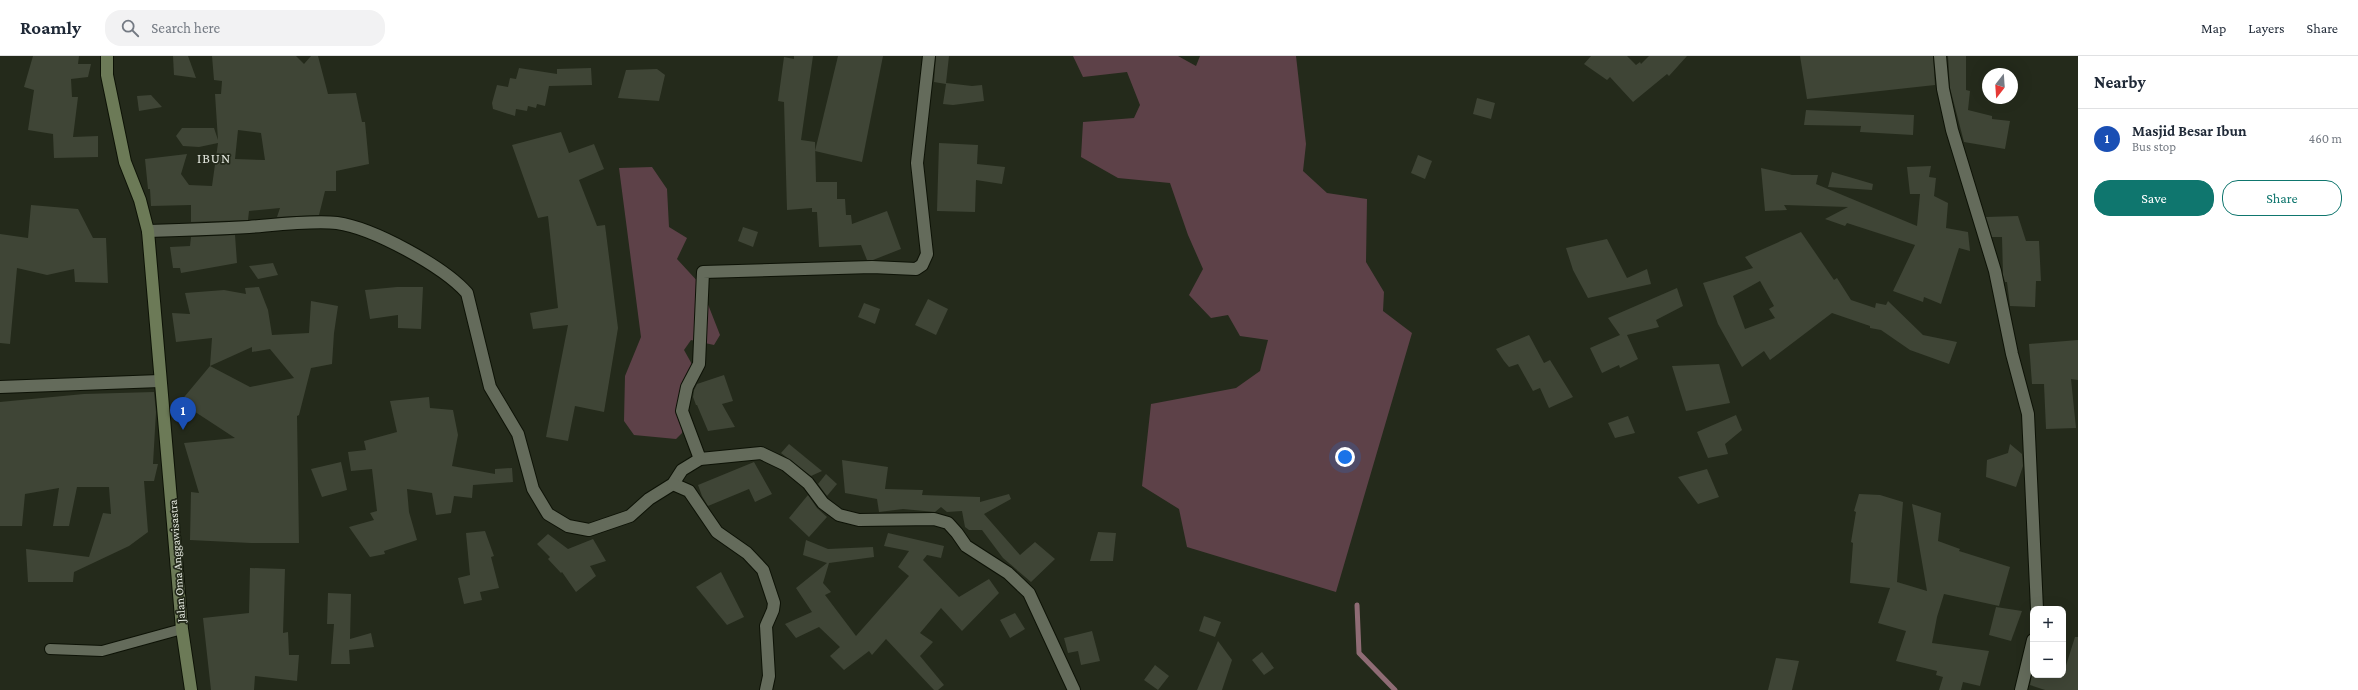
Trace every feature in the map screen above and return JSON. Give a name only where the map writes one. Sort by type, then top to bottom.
[{"type":"main road","name":"Jalan Oma Anggawisastra","points":[[106,56],[107,75],[125,162],[140,200],[148,231],[182,628],[191,690]]},
{"type":"street","points":[[700,459],[682,411],[687,387],[699,364],[703,272],[872,267],[916,269],[922,265],[927,254],[917,163],[929,56]]},
{"type":"street","points":[[1940,56],[1943,89],[1952,130],[1995,271],[2012,354],[2028,414],[2037,606]]},
{"type":"street","points":[[148,231],[337,223],[369,232],[391,242],[437,269],[460,285],[467,293],[490,387],[518,434],[533,489],[548,514],[568,526],[589,530],[630,516],[649,499],[673,484],[682,470],[700,459],[761,453],[786,465],[808,483],[823,503],[839,515],[859,520],[934,519],[948,524],[957,532],[966,546],[1008,573],[1029,593],[1074,690]]},
{"type":"street","points":[[0,387],[160,381]]},
{"type":"street","points":[[673,484],[688,491],[717,532],[747,553],[763,570],[774,603],[773,610],[766,626],[769,676],[766,690]]},
{"type":"street","points":[[2020,690],[2032,642]]},
{"type":"lane","points":[[50,649],[102,651],[182,628]]},
{"type":"shaded area","points":[[1073,56],[1178,56],[1196,66],[1200,56],[1296,56],[1306,144],[1303,171],[1327,193],[1367,199],[1366,262],[1384,292],[1383,311],[1412,333],[1336,592],[1187,547],[1179,509],[1142,486],[1151,404],[1236,388],[1260,371],[1268,340],[1240,336],[1228,315],[1211,318],[1189,295],[1203,269],[1188,235],[1170,183],[1118,178],[1081,157],[1083,122],[1134,118],[1140,105],[1127,72],[1083,77]]},
{"type":"shaded area","points":[[652,167],[667,189],[669,227],[687,238],[677,259],[700,284],[720,335],[714,345],[691,340],[684,350],[698,375],[682,393],[682,433],[676,439],[634,435],[624,421],[625,376],[641,337],[619,168]]},
{"type":"building","points":[[33,56],[79,56],[78,64],[91,64],[88,77],[71,79],[72,97],[78,97],[73,137],[98,136],[98,157],[54,158],[53,134],[28,130],[34,90],[24,87]]},
{"type":"building","points":[[173,56],[188,56],[196,78],[174,75]]},
{"type":"building","points":[[212,56],[296,56],[304,64],[311,56],[318,56],[328,94],[356,93],[362,122],[365,122],[369,164],[336,171],[336,191],[325,191],[319,215],[277,217],[280,208],[249,211],[248,220],[191,222],[191,205],[151,206],[145,159],[187,154],[181,174],[189,185],[212,186],[218,143],[199,147],[183,146],[176,136],[182,128],[214,128],[218,140],[215,94],[221,94],[222,81],[214,80]],"holes":[[[238,130],[261,133],[265,160],[235,159]]]},
{"type":"building","points":[[794,56],[813,56],[801,140],[815,142],[816,182],[837,182],[837,199],[845,199],[846,215],[851,215],[852,224],[887,211],[901,249],[873,260],[867,260],[861,245],[819,247],[817,212],[812,212],[812,208],[787,210],[784,102],[778,101],[784,57],[794,59]]},
{"type":"building","points":[[838,56],[883,56],[862,162],[815,151]]},
{"type":"building","points":[[936,56],[949,56],[946,83],[972,86],[982,85],[984,101],[953,105],[943,104],[946,84],[934,82]]},
{"type":"building","points":[[1591,56],[1627,56],[1636,65],[1640,62],[1641,64],[1649,56],[1687,56],[1669,76],[1667,74],[1633,102],[1610,77],[1607,80],[1584,64]]},
{"type":"building","points":[[1800,56],[1933,56],[1935,85],[1807,99]]},
{"type":"building","points":[[1948,56],[1966,56],[1966,90],[1970,91],[1968,110],[1992,116],[1992,119],[2010,121],[2005,149],[1964,142],[1950,88]]},
{"type":"building","points":[[519,68],[557,74],[557,69],[591,68],[592,85],[549,86],[545,106],[537,104],[536,108],[528,106],[527,111],[516,109],[515,116],[493,109],[492,103],[497,85],[508,87],[510,78],[516,79]]},
{"type":"building","points":[[657,69],[665,75],[659,101],[618,98],[626,70]]},
{"type":"building","points":[[151,95],[162,107],[139,111],[137,96]]},
{"type":"building","points":[[1477,98],[1495,103],[1491,119],[1473,114]]},
{"type":"building","points":[[1806,110],[1914,115],[1913,135],[1860,132],[1861,126],[1804,125]]},
{"type":"building","points":[[561,132],[569,153],[594,144],[604,169],[579,180],[597,226],[605,225],[618,328],[604,412],[575,406],[568,441],[546,437],[568,325],[533,329],[530,313],[558,308],[548,216],[538,218],[512,145]]},
{"type":"building","points":[[939,143],[978,145],[977,164],[1005,167],[1002,184],[976,180],[975,212],[937,211]]},
{"type":"building","points":[[1418,155],[1432,161],[1425,179],[1411,173]]},
{"type":"building","points":[[1931,166],[1929,177],[1936,178],[1934,196],[1948,203],[1946,228],[1968,232],[1970,251],[1959,248],[1941,304],[1924,297],[1923,302],[1893,291],[1915,245],[1847,223],[1845,226],[1825,219],[1848,207],[1784,205],[1787,210],[1765,211],[1761,168],[1792,175],[1818,175],[1816,184],[1917,226],[1920,194],[1910,194],[1907,167]]},
{"type":"building","points":[[1832,172],[1873,184],[1872,190],[1828,187]]},
{"type":"building","points":[[31,205],[78,209],[93,238],[106,238],[108,283],[75,282],[74,269],[47,275],[17,268],[10,344],[0,343],[0,234],[28,238]]},
{"type":"building","points":[[2018,216],[2026,241],[2039,241],[2041,281],[2036,281],[2035,307],[2010,306],[2007,282],[2005,282],[2003,275],[2002,237],[1992,237],[1986,217]]},
{"type":"building","points":[[743,227],[758,232],[753,247],[738,241]]},
{"type":"building","points":[[1801,232],[1834,280],[1837,278],[1851,300],[1875,308],[1876,303],[1886,305],[1888,301],[1923,335],[1957,342],[1949,364],[1910,350],[1881,330],[1870,328],[1870,326],[1832,313],[1770,360],[1764,351],[1742,367],[1718,324],[1703,283],[1753,268],[1745,257]],"holes":[[[1760,281],[1774,306],[1769,309],[1775,318],[1745,329],[1733,296]]]},
{"type":"building","points":[[235,235],[237,263],[181,273],[180,268],[173,268],[170,247],[190,246],[191,237]]},
{"type":"building","points":[[1607,239],[1627,278],[1647,269],[1651,284],[1588,298],[1573,270],[1566,248]]},
{"type":"building","points":[[273,263],[278,275],[258,279],[249,266]]},
{"type":"building","points":[[259,287],[268,310],[272,335],[309,333],[311,301],[338,306],[334,333],[332,364],[311,368],[299,415],[297,416],[299,543],[251,543],[190,540],[191,492],[199,493],[184,443],[235,438],[180,402],[210,366],[212,338],[176,342],[172,313],[190,314],[185,293],[224,290],[246,294],[245,288]],"holes":[[[252,347],[252,352],[270,349],[294,378],[250,387],[210,366]]]},
{"type":"building","points":[[397,287],[423,287],[421,329],[398,328],[398,315],[370,319],[365,290]]},
{"type":"building","points":[[1677,288],[1683,306],[1656,320],[1659,327],[1627,335],[1638,359],[1620,368],[1619,365],[1602,373],[1590,348],[1620,335],[1608,318]]},
{"type":"building","points":[[928,299],[948,309],[936,335],[915,325]]},
{"type":"building","points":[[864,303],[880,309],[875,324],[858,317]]},
{"type":"building","points":[[1529,335],[1544,363],[1550,360],[1573,397],[1549,408],[1540,388],[1533,391],[1518,364],[1509,367],[1496,349]]},
{"type":"building","points":[[2078,340],[2078,380],[2071,379],[2076,428],[2046,429],[2044,384],[2032,384],[2029,344]]},
{"type":"building","points":[[1719,364],[1730,403],[1686,411],[1672,366]]},
{"type":"building","points":[[724,375],[733,401],[722,404],[735,427],[708,431],[693,397],[694,390],[697,384]]},
{"type":"building","points":[[154,392],[156,412],[153,464],[158,464],[154,481],[144,481],[148,532],[129,546],[74,572],[73,582],[28,582],[26,549],[89,557],[103,513],[111,514],[109,487],[77,487],[69,526],[53,526],[59,488],[25,494],[22,526],[0,526],[0,402],[84,394]]},
{"type":"building","points":[[429,397],[430,408],[453,410],[458,435],[452,466],[495,474],[495,469],[512,468],[513,482],[473,485],[472,498],[454,496],[451,513],[436,515],[432,493],[407,489],[409,512],[417,540],[384,551],[385,554],[370,557],[349,527],[374,520],[370,513],[377,511],[372,469],[351,471],[348,452],[366,450],[364,441],[397,432],[390,401]]},
{"type":"building","points":[[1736,415],[1742,430],[1725,444],[1728,454],[1708,458],[1697,432]]},
{"type":"building","points":[[1628,416],[1635,433],[1615,438],[1608,423]]},
{"type":"building","points":[[789,444],[822,471],[811,476],[781,453]]},
{"type":"building","points":[[2010,444],[2022,454],[2023,466],[2016,487],[1986,477],[1987,460],[2008,453]]},
{"type":"building","points":[[842,460],[888,467],[885,489],[923,490],[922,495],[980,497],[980,502],[1009,494],[1011,499],[984,514],[1020,555],[1035,542],[1055,559],[1031,582],[1003,558],[982,530],[969,530],[965,527],[962,511],[947,512],[941,507],[935,512],[903,509],[879,512],[877,499],[845,493]]},
{"type":"building","points":[[341,462],[347,490],[322,497],[311,469]]},
{"type":"building","points":[[754,462],[772,494],[755,502],[749,489],[708,506],[698,485]]},
{"type":"building","points":[[1707,469],[1719,497],[1698,504],[1678,477]]},
{"type":"building","points":[[826,474],[837,484],[827,496],[818,484]]},
{"type":"building","points":[[1859,494],[1880,495],[1903,502],[1897,582],[1927,591],[1912,504],[1941,513],[1938,541],[1960,549],[1959,551],[2010,567],[1999,606],[1944,594],[1937,617],[1932,643],[1989,651],[1980,686],[1963,682],[1961,690],[1939,690],[1943,677],[1936,675],[1937,671],[1896,661],[1906,631],[1878,623],[1890,588],[1850,583],[1853,543],[1851,542],[1856,512],[1854,511]]},
{"type":"building","points":[[808,495],[817,508],[827,517],[809,537],[789,518]]},
{"type":"building","points":[[485,531],[494,556],[491,557],[499,588],[480,592],[482,600],[464,604],[458,578],[470,575],[466,533]]},
{"type":"building","points":[[1098,532],[1116,533],[1113,561],[1090,561]]},
{"type":"building","points":[[888,533],[944,546],[941,558],[927,555],[923,560],[959,597],[989,579],[999,593],[962,631],[941,608],[920,633],[933,642],[920,656],[944,685],[938,690],[934,690],[886,639],[872,655],[869,651],[844,670],[830,656],[840,647],[819,627],[796,638],[785,624],[812,612],[796,588],[827,563],[803,555],[806,540],[828,549],[873,547],[874,557],[829,563],[823,583],[831,592],[825,595],[856,636],[909,576],[898,567],[909,551],[884,546]]},
{"type":"building","points":[[548,534],[568,549],[593,539],[606,561],[590,566],[596,576],[576,592],[562,572],[561,573],[548,559],[550,557],[537,544]]},
{"type":"building","points":[[250,568],[285,569],[283,633],[288,632],[289,655],[299,655],[297,681],[255,676],[254,690],[211,690],[203,618],[249,613]]},
{"type":"building","points":[[721,572],[744,617],[727,625],[696,587]]},
{"type":"building","points":[[328,593],[351,594],[350,639],[371,633],[374,647],[349,650],[350,664],[331,664],[334,624],[327,624]]},
{"type":"building","points":[[1996,607],[2022,611],[2011,641],[1989,635]]},
{"type":"building","points":[[1015,613],[1025,629],[1010,638],[1000,620]]},
{"type":"building","points":[[1204,616],[1221,622],[1215,637],[1199,631]]},
{"type":"building","points":[[1092,631],[1100,661],[1081,665],[1078,651],[1068,653],[1064,638]]},
{"type":"building","points":[[2075,637],[2078,637],[2078,690],[2045,690],[2030,685],[2031,678],[2066,678],[2066,666]]},
{"type":"building","points":[[1218,641],[1232,660],[1222,690],[1197,690]]},
{"type":"building","points":[[1262,652],[1274,668],[1264,675],[1252,660]]},
{"type":"building","points":[[1776,658],[1799,661],[1792,690],[1768,690]]},
{"type":"building","points":[[1155,665],[1169,676],[1158,690],[1144,680]]},
{"type":"waterway","points":[[1357,605],[1359,653],[1395,690]]},
{"type":"place","name":"Masjid Besar Ibun","points":[[183,430]]},
{"type":"district","name":"IBUN","points":[[214,158]]}]
